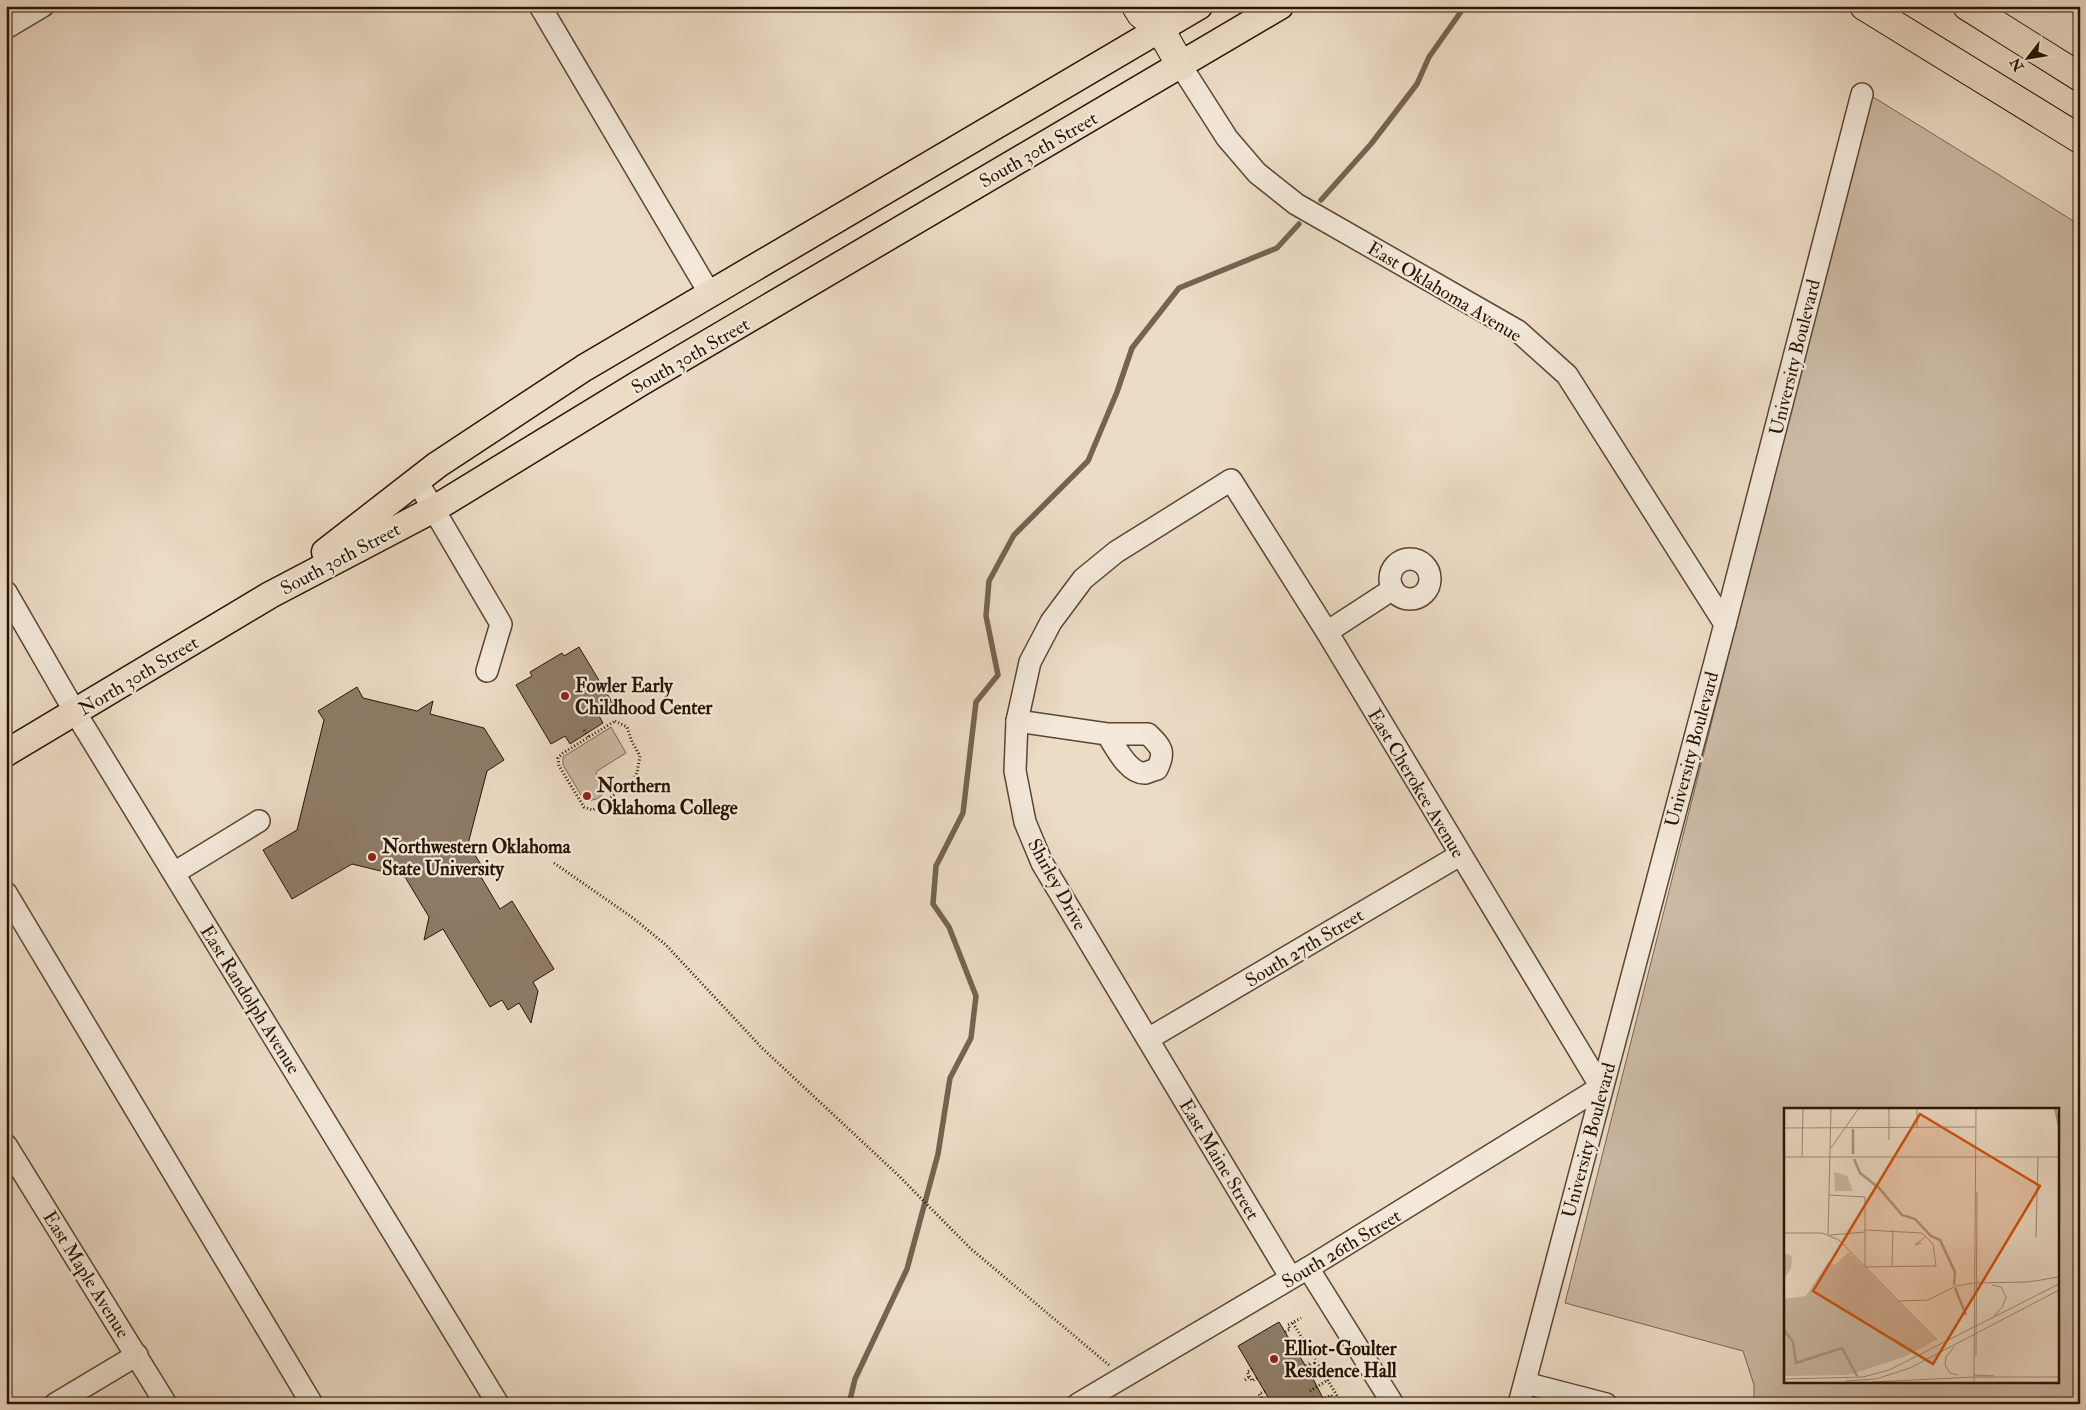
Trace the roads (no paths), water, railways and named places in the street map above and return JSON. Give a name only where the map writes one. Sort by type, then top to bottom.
[{"type":"highway","points":[[1136,6],[1141,14],[1160,18],[1181,66]]},
{"type":"highway","points":[[1864,6],[2080,139]]},
{"type":"highway","points":[[1967,6],[2080,77]]},
{"type":"main road","name":"South 30th Street","points":[[270,595],[437,465],[584,368],[710,294],[1160,18],[1199,6]]},
{"type":"main road","name":"South 30th Street","points":[[270,595],[434,509],[640,383],[1280,6]]},
{"type":"main road","points":[[710,294],[731,331]]},
{"type":"main road","name":"North 30th Street","points":[[6,753],[270,595]]},
{"type":"street","points":[[11,18],[44,6]]},
{"type":"street","points":[[540,6],[710,294]]},
{"type":"street","name":"East Oklahoma Avenue","points":[[1181,66],[1227,138],[1265,180],[1296,204],[1518,331],[1567,375],[1725,624]]},
{"type":"street","name":"University Boulevard","points":[[1519,1404],[1725,624],[1862,94]]},
{"type":"street","points":[[417,480],[501,624],[487,671]]},
{"type":"street","name":"East Cherokee Avenue","points":[[1231,480],[1327,632],[1601,1088]]},
{"type":"street","name":"Shirley Drive","points":[[1148,1039],[1042,863],[1025,822],[1016,771],[1017,721],[1030,662],[1051,622],[1083,579],[1116,552],[1231,480]]},
{"type":"street","points":[[1327,632],[1393,589]]},
{"type":"street","name":"East Randolph Avenue","points":[[6,592],[75,712],[498,1404]]},
{"type":"street","points":[[1017,721],[1107,734]]},
{"type":"street","points":[[174,873],[259,821]]},
{"type":"street","name":"South 27th Street","points":[[1148,1039],[1460,855]]},
{"type":"street","points":[[6,893],[312,1404]]},
{"type":"street","name":"East Maine Street","points":[[1148,1039],[1300,1273],[1393,1404]]},
{"type":"street","name":"South 26th Street","points":[[1078,1404],[1300,1273],[1601,1088]]},
{"type":"street","name":"East Maple Avenue","points":[[6,1145],[166,1404]]},
{"type":"street","points":[[55,1404],[137,1355]]},
{"type":"street","points":[[1525,1383],[1606,1404]]},
{"type":"waterway","points":[[1321,200],[1371,144],[1417,84],[1429,57],[1465,6]]},
{"type":"waterway","points":[[849,1404],[855,1379],[907,1269],[938,1154],[950,1078],[971,1038],[976,996],[949,927],[933,904],[936,866],[963,813],[976,702],[998,675],[986,616],[989,581],[1014,535],[1088,461],[1117,392],[1132,348],[1179,288],[1277,248],[1299,224]]},
{"type":"place","name":"Fowler Early Childhood Center","points":[[565,696]]},
{"type":"place","name":"Northern Oklahoma College","points":[[587,796]]},
{"type":"place","name":"Northwestern Oklahoma State University","points":[[372,857]]},
{"type":"place","name":"Elliot-Goulter Residence Hall","points":[[1274,1359]]}]
